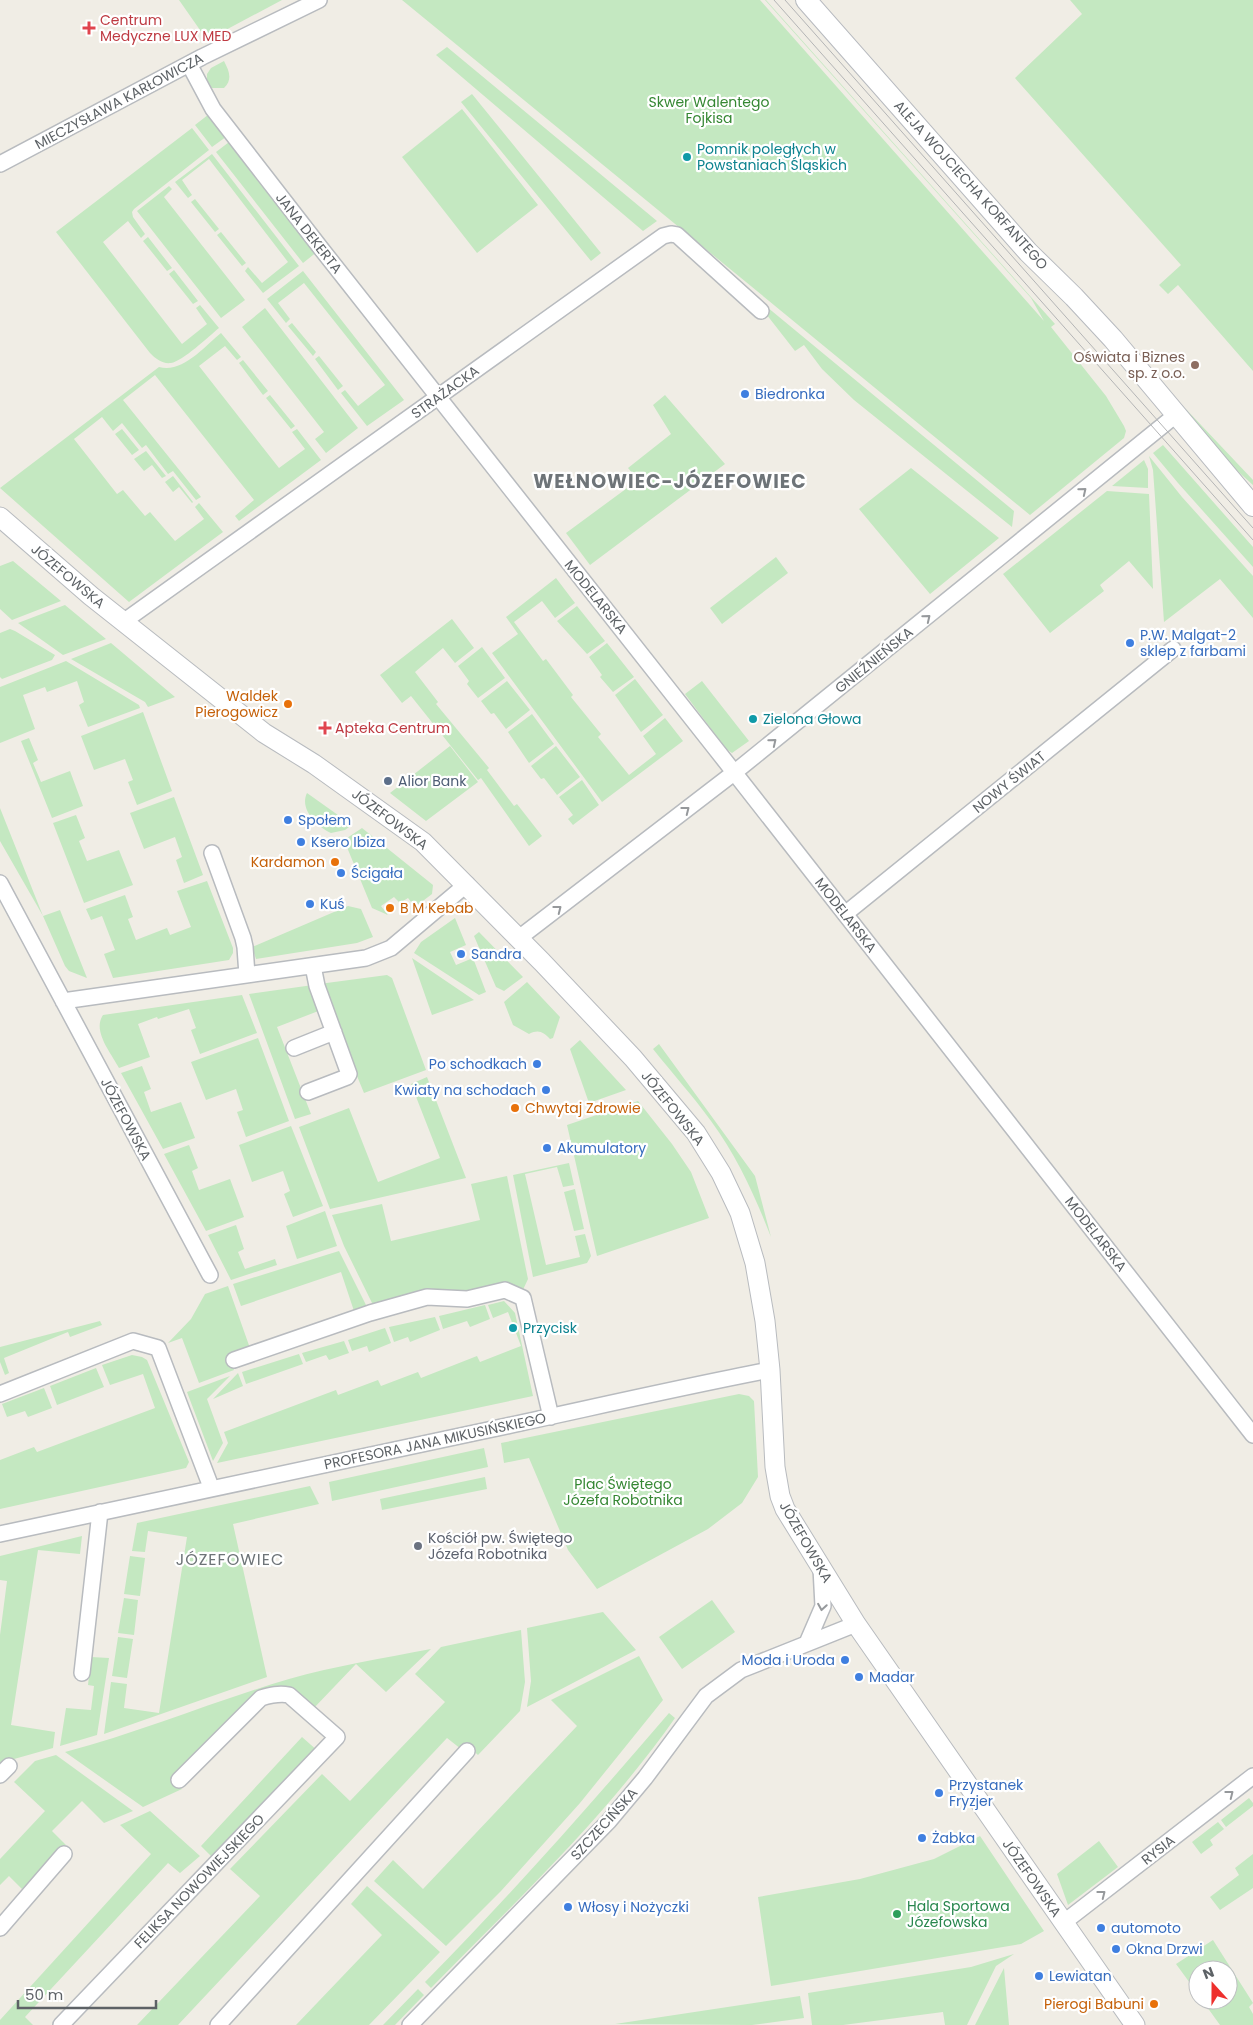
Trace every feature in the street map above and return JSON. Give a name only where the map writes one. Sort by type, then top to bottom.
[{"type":"main road","name":"ALEJA WOJCIECHA KORFANTEGO","points":[[806,0],[1021,245],[1101,326],[1253,506]]},
{"type":"street","name":"MIECZYSŁAWA KARŁOWICZA","points":[[0,164],[189,64],[319,0]]},
{"type":"street","name":"JANA DEKERTA","points":[[189,64],[214,109],[323,251],[439,396]]},
{"type":"street","name":"STRAŻACKA","points":[[123,622],[334,473],[657,240],[671,234],[677,235],[761,311]]},
{"type":"street","name":"MODELARSKA","points":[[439,396],[1253,1435]]},
{"type":"street","name":"GNIEŹNIEŃSKA","points":[[519,938],[735,772],[1177,414]]},
{"type":"street","name":"JÓZEFOWSKA","points":[[0,517],[123,622],[264,733],[314,764],[423,842],[467,884],[633,1058],[696,1133],[721,1173],[740,1213],[755,1263],[765,1321],[770,1370],[775,1467],[780,1496],[798,1532],[856,1624],[1135,2025]]},
{"type":"street","name":"NOWY ŚWIAT","points":[[845,914],[1173,649]]},
{"type":"street","points":[[212,853],[245,947],[247,975]]},
{"type":"street","name":"JÓZEFOWSKA","points":[[0,883],[210,1275]]},
{"type":"street","points":[[63,1001],[366,958],[392,948],[467,884]]},
{"type":"street","points":[[308,1092],[347,1077],[349,1074],[317,986],[313,966]]},
{"type":"street","points":[[294,1048],[334,1032]]},
{"type":"street","points":[[234,1360],[370,1313],[427,1297],[467,1298],[504,1290],[523,1298],[551,1416]]},
{"type":"street","points":[[0,1394],[133,1341],[158,1348],[211,1487]]},
{"type":"street","name":"PROFESORA JANA MIKUSIŃSKIEGO","points":[[0,1534],[211,1487],[770,1370]]},
{"type":"street","points":[[82,1673],[100,1512]]},
{"type":"street","points":[[807,1643],[823,1606],[821,1567]]},
{"type":"street","name":"SZCZECIŃSKA","points":[[410,2025],[608,1820],[645,1778],[706,1696],[741,1670],[856,1624]]},
{"type":"street","name":"FELIKSA NOWOWIEJSKIEGO","points":[[61,2025],[337,1738],[289,1695],[272,1695],[262,1698],[179,1780]]},
{"type":"street","points":[[218,2025],[466,1751]]},
{"type":"street","name":"RYSIA","points":[[1063,1923],[1253,1776]]},
{"type":"street","points":[[0,1928],[64,1854]]},
{"type":"green space","points":[[179,0],[282,0],[207,40]]},
{"type":"green space","name":"Skwer Walentego Fojkisa","points":[[402,0],[760,0],[1044,321],[1031,298],[766,0],[1055,324],[1051,327],[1106,396],[1124,426],[1126,431],[1124,438],[1030,515]]},
{"type":"green space","points":[[1070,0],[1253,0],[1253,371],[1178,285],[1168,294],[1159,285],[1181,265],[1015,78],[1082,14]]},
{"type":"green space","points":[[447,47],[657,221],[643,231],[436,55]]},
{"type":"green space","points":[[224,61],[229,72],[227,85],[224,88],[212,88],[207,83],[207,74],[211,68]]},
{"type":"green space","points":[[472,94],[601,253],[591,261],[461,102]]},
{"type":"green space","points":[[462,109],[538,205],[477,253],[402,157]]},
{"type":"green space","points":[[213,111],[230,134],[212,147],[195,125]]},
{"type":"green space","points":[[192,128],[209,150],[134,209],[132,212],[133,217],[145,234],[141,238],[128,221],[103,242],[182,344],[207,324],[196,308],[200,305],[219,328],[182,358],[171,363],[165,363],[159,361],[150,353],[56,232]]},
{"type":"green space","points":[[233,139],[318,251],[303,263],[216,152]]},
{"type":"green space","points":[[212,154],[299,266],[263,293],[245,271],[248,267],[262,283],[288,262],[209,159],[182,180],[192,195],[188,198],[175,182]]},
{"type":"green space","points":[[169,186],[172,189],[164,197],[245,300],[221,318],[137,211]]},
{"type":"green space","points":[[195,199],[219,229],[215,232],[191,202]]},
{"type":"green space","points":[[221,232],[246,263],[242,266],[217,235]]},
{"type":"green space","points":[[148,237],[172,268],[167,271],[143,241]]},
{"type":"green space","points":[[174,270],[198,301],[193,304],[169,274]]},
{"type":"green space","points":[[303,271],[404,400],[367,426],[341,393],[345,390],[358,406],[385,385],[304,283],[278,303],[290,319],[286,323],[267,299]]},
{"type":"green space","points":[[767,307],[1014,511],[1012,527],[854,400],[822,369],[804,345],[795,351],[763,310]]},
{"type":"green space","points":[[265,308],[358,428],[326,453],[315,439],[324,432],[242,327]]},
{"type":"green space","points":[[292,323],[316,352],[313,356],[288,326]]},
{"type":"green space","points":[[221,333],[241,357],[237,360],[225,346],[199,366],[279,468],[305,449],[292,432],[297,429],[321,460],[239,521],[235,516],[254,500],[155,375],[123,400],[201,497],[196,500],[173,471],[168,474],[146,445],[142,448],[122,423],[113,431],[102,417],[74,439],[117,494],[123,490],[145,516],[150,512],[175,541],[204,519],[195,507],[199,503],[223,532],[129,602],[0,488],[159,367],[168,368],[185,363]]},
{"type":"green space","points":[[319,356],[343,386],[338,390],[315,359]]},
{"type":"green space","points":[[243,360],[268,391],[263,395],[239,363]]},
{"type":"green space","points":[[270,395],[295,426],[291,429],[266,398]]},
{"type":"green space","points":[[665,395],[725,464],[590,565],[566,533],[638,480],[628,468],[671,434],[653,405]]},
{"type":"green space","points":[[1184,407],[1253,480],[1253,485],[1233,467]]},
{"type":"green space","points":[[122,429],[139,450],[132,455],[115,434]]},
{"type":"green space","points":[[1163,445],[1253,547],[1253,567],[1153,453]]},
{"type":"green space","points":[[146,451],[166,476],[162,478],[152,465],[144,471],[134,459]]},
{"type":"green space","points":[[1149,456],[1182,497],[1253,576],[1253,618],[1220,579],[1164,622],[1153,470]]},
{"type":"green space","points":[[1144,460],[1148,469],[1148,488],[1112,486]]},
{"type":"green space","points":[[911,468],[999,538],[930,594],[859,509]]},
{"type":"green space","points":[[173,476],[192,503],[179,487],[173,492],[165,482]]},
{"type":"green space","points":[[1107,491],[1149,494],[1153,589],[1129,561],[1100,585],[1104,591],[1050,633],[1003,574]]},
{"type":"green space","points":[[776,557],[788,573],[722,624],[710,608]]},
{"type":"green space","points":[[13,561],[61,601],[12,620],[0,609],[0,566]]},
{"type":"green space","points":[[556,578],[575,603],[555,618],[542,601],[514,622],[543,661],[546,659],[573,695],[571,697],[601,734],[598,737],[629,775],[656,754],[643,736],[665,718],[683,741],[602,802],[492,653],[518,634],[506,617]]},
{"type":"green space","points":[[65,605],[106,639],[63,655],[18,623]]},
{"type":"green space","points":[[577,606],[605,641],[587,654],[557,621]]},
{"type":"green space","points":[[452,619],[474,648],[455,663],[443,648],[415,672],[438,702],[436,704],[489,768],[487,770],[514,806],[517,804],[542,836],[529,846],[481,778],[478,780],[411,696],[402,703],[380,675]]},
{"type":"green space","points":[[10,629],[55,655],[52,660],[2,679],[0,677],[0,633]]},
{"type":"green space","points":[[111,643],[175,697],[148,707],[145,702],[71,659]]},
{"type":"green space","points":[[607,643],[634,677],[613,692],[600,677],[602,675],[589,657]]},
{"type":"green space","points":[[482,647],[505,678],[478,698],[467,684],[469,681],[458,666]]},
{"type":"green space","points":[[66,661],[139,705],[140,708],[88,727],[79,705],[84,702],[77,681],[47,692],[45,687],[23,695],[35,729],[0,743],[0,687]]},
{"type":"green space","points":[[635,679],[663,715],[641,732],[615,695]]},
{"type":"green space","points":[[507,681],[530,710],[506,729],[494,713],[491,714],[481,701]]},
{"type":"green space","points":[[702,681],[749,741],[732,753],[726,749],[685,694]]},
{"type":"green space","points":[[143,712],[172,791],[137,805],[128,782],[133,780],[125,759],[94,770],[81,736]]},
{"type":"green space","points":[[532,714],[554,744],[529,763],[508,732]]},
{"type":"green space","points":[[29,738],[38,760],[33,763],[41,782],[70,771],[83,806],[52,818],[21,741]]},
{"type":"green space","points":[[450,746],[478,782],[426,821],[390,793]]},
{"type":"green space","points":[[556,746],[580,777],[557,795],[544,778],[541,779],[531,766]]},
{"type":"green space","points":[[582,780],[599,805],[573,825],[568,819],[573,815],[559,797]]},
{"type":"green space","points":[[307,793],[352,825],[345,830],[331,833],[320,826],[307,811],[305,799]]},
{"type":"green space","points":[[174,797],[203,875],[184,883],[176,860],[182,857],[175,837],[144,849],[130,813]]},
{"type":"green space","points":[[0,808],[43,916],[0,841]]},
{"type":"green space","points":[[76,815],[85,838],[79,841],[87,861],[119,850],[133,885],[84,903],[53,823]]},
{"type":"green space","points":[[362,828],[433,885],[432,894],[415,907],[408,898],[400,903],[394,897],[381,906],[388,915],[372,908],[344,840]]},
{"type":"green space","points":[[207,881],[233,948],[233,953],[229,960],[113,978],[104,954],[115,950],[102,916],[91,920],[86,909],[125,895],[133,917],[128,919],[136,940],[167,928],[170,935],[191,927],[177,891]]},
{"type":"green space","points":[[348,906],[361,909],[373,937],[357,943],[256,959],[252,947]]},
{"type":"green space","points":[[60,910],[87,978],[69,971],[65,966],[43,916]]},
{"type":"green space","points":[[455,918],[466,945],[450,952],[456,965],[473,958],[486,992],[479,995],[414,953],[421,942]]},
{"type":"green space","points":[[479,932],[523,977],[504,991],[496,987],[474,936]]},
{"type":"green space","points":[[412,958],[474,1000],[432,1015]]},
{"type":"green space","points":[[387,975],[392,978],[426,1070],[364,1093],[319,984]]},
{"type":"green space","points":[[527,982],[560,1017],[553,1038],[550,1039],[543,1033],[538,1032],[529,1034],[513,1025],[504,1002]]},
{"type":"green space","points":[[313,985],[321,1010],[277,1027],[311,1114],[295,1119],[249,994]]},
{"type":"green space","points":[[242,995],[257,1033],[200,1054],[191,1030],[196,1028],[189,1009],[138,1024],[150,1057],[119,1068],[101,1035],[100,1021],[103,1015]]},
{"type":"green space","points":[[258,1038],[289,1121],[246,1137],[237,1112],[243,1110],[236,1089],[206,1100],[191,1062]]},
{"type":"green space","points":[[580,1040],[626,1090],[589,1103],[570,1049]]},
{"type":"green space","points":[[659,1044],[755,1176],[771,1237],[752,1192],[729,1148],[704,1112],[653,1049]]},
{"type":"green space","points":[[142,1066],[151,1089],[144,1092],[151,1112],[181,1102],[195,1138],[163,1149],[121,1073]]},
{"type":"green space","points":[[427,1077],[466,1178],[330,1209],[299,1127],[349,1108],[378,1182],[440,1158],[411,1084]]},
{"type":"green space","points":[[638,1101],[672,1144],[691,1172],[709,1218],[597,1256],[567,1125]]},
{"type":"green space","points":[[291,1126],[323,1206],[293,1217],[284,1194],[290,1191],[283,1171],[252,1182],[239,1145]]},
{"type":"green space","points":[[189,1145],[198,1168],[192,1171],[199,1190],[230,1179],[244,1217],[206,1231],[164,1154]]},
{"type":"green space","points":[[569,1163],[574,1185],[563,1187],[557,1167],[525,1174],[546,1265],[580,1257],[575,1236],[585,1234],[591,1256],[587,1263],[533,1277],[513,1175]]},
{"type":"green space","points":[[507,1176],[528,1279],[521,1294],[374,1307],[344,1246],[332,1215],[382,1204],[391,1241],[480,1220],[471,1184]]},
{"type":"green space","points":[[575,1189],[584,1229],[574,1231],[564,1192]]},
{"type":"green space","points":[[325,1211],[337,1246],[297,1259],[286,1226]]},
{"type":"green space","points":[[236,1225],[244,1249],[238,1252],[245,1269],[275,1259],[277,1265],[231,1280],[208,1235]]},
{"type":"green space","points":[[339,1251],[368,1309],[355,1314],[341,1272],[241,1306],[233,1284]]},
{"type":"green space","points":[[228,1286],[251,1351],[231,1359],[234,1370],[199,1383],[182,1338],[168,1343],[191,1319],[205,1294]]},
{"type":"green space","points":[[504,1301],[515,1313],[533,1396],[217,1463],[228,1443],[224,1432],[336,1390],[338,1395],[378,1380],[381,1386],[418,1372],[421,1378],[477,1356],[480,1362],[521,1346],[508,1312],[493,1318],[488,1305]]},
{"type":"green space","points":[[485,1305],[490,1319],[470,1327],[467,1321],[443,1329],[439,1316]]},
{"type":"green space","points":[[435,1317],[440,1330],[410,1342],[408,1337],[394,1342],[389,1327]]},
{"type":"green space","points":[[100,1321],[102,1325],[70,1337],[68,1332],[4,1358],[9,1373],[5,1375],[0,1362],[0,1347]]},
{"type":"green space","points":[[385,1328],[391,1343],[369,1352],[367,1346],[352,1351],[348,1340]]},
{"type":"green space","points":[[344,1341],[349,1353],[329,1360],[326,1355],[306,1362],[302,1353]]},
{"type":"green space","points":[[299,1354],[303,1364],[246,1384],[242,1372]]},
{"type":"green space","points":[[132,1355],[147,1360],[189,1462],[186,1468],[0,1509],[0,1460],[34,1447],[37,1452],[155,1408],[143,1374],[110,1385],[102,1365]]},
{"type":"green space","points":[[96,1368],[104,1387],[57,1405],[50,1386]]},
{"type":"green space","points":[[238,1373],[243,1386],[213,1399]]},
{"type":"green space","points":[[230,1376],[207,1399],[223,1443],[213,1461],[187,1392]]},
{"type":"green space","points":[[44,1388],[52,1408],[28,1417],[25,1411],[7,1417],[2,1404]]},
{"type":"green space","name":"Plac Świętego Józefa Robotnika","points":[[739,1394],[749,1396],[754,1401],[758,1477],[742,1503],[708,1529],[597,1589],[568,1550],[529,1458],[504,1463],[501,1443]]},
{"type":"green space","points":[[484,1448],[488,1467],[332,1501],[329,1482]]},
{"type":"green space","points":[[485,1477],[487,1489],[382,1510],[380,1499]]},
{"type":"green space","points":[[310,1486],[319,1504],[233,1524],[267,1677],[104,1734],[111,1682],[127,1684],[124,1708],[159,1713],[187,1537],[148,1531],[145,1552],[132,1551],[137,1523]]},
{"type":"green space","points":[[82,1536],[80,1554],[38,1550],[11,1725],[55,1732],[53,1748],[0,1763],[0,1635],[7,1581],[0,1580],[0,1556]]},
{"type":"green space","points":[[130,1556],[145,1558],[140,1596],[124,1594]]},
{"type":"green space","points":[[124,1598],[138,1600],[134,1635],[118,1633]]},
{"type":"green space","points":[[712,1600],[735,1632],[682,1669],[659,1637]]},
{"type":"green space","points":[[603,1612],[636,1650],[527,1707],[531,1681],[527,1628]]},
{"type":"green space","points":[[521,1630],[525,1682],[520,1711],[478,1755],[466,1744],[461,1749],[447,1738],[178,2025],[137,2025],[260,1896],[230,1869],[322,1774],[350,1801],[445,1702],[415,1674],[441,1647]]},
{"type":"green space","points":[[118,1637],[133,1639],[127,1678],[112,1676]]},
{"type":"green space","points":[[431,1649],[386,1692],[356,1664],[313,1709],[282,1690],[173,1781],[182,1789],[143,1807],[65,1752],[306,1674],[342,1666]]},
{"type":"green space","points":[[639,1656],[663,1700],[580,1803],[501,1891],[446,1946],[374,1881],[393,1860],[423,1889],[577,1726],[551,1700]]},
{"type":"green space","points":[[91,1657],[109,1658],[97,1735],[60,1746],[66,1708],[91,1710],[94,1686],[88,1685]]},
{"type":"green space","points":[[669,1713],[675,1718],[619,1790],[559,1858],[431,1988],[425,1982],[549,1850]]},
{"type":"green space","points":[[302,1737],[319,1752],[215,1860],[201,1846]]},
{"type":"green space","points":[[56,1755],[133,1811],[104,1823],[82,1801],[52,1831],[66,1845],[22,1889],[9,1876],[0,1885],[0,1859],[45,1811],[14,1782],[35,1761]]},
{"type":"green space","points":[[1249,1798],[1253,1806],[1226,1827],[1221,1820]]},
{"type":"green space","points":[[150,1811],[200,1856],[180,1873],[168,1863],[25,2017],[33,2025],[0,2025],[0,2020],[151,1854],[120,1825]]},
{"type":"green space","points":[[1218,1822],[1224,1829],[1210,1840],[1213,1845],[1201,1854],[1192,1842]]},
{"type":"green space","name":"Hala Sportowa Józefowska","points":[[980,1836],[1044,1931],[1021,1944],[771,1986],[758,1897],[860,1879],[934,1859]]},
{"type":"green space","points":[[1099,1841],[1118,1867],[1068,1905],[1057,1874]]},
{"type":"green space","points":[[1253,1854],[1253,1888],[1220,1910],[1210,1897],[1239,1875],[1235,1868]]},
{"type":"green space","points":[[367,1886],[440,1952],[369,2025],[296,2025],[382,1935],[351,1904]]},
{"type":"green space","points":[[1213,1940],[1226,1960],[1188,1960],[1188,1980],[1176,1964]]},
{"type":"green space","points":[[1014,1954],[996,1966],[967,2025],[945,2025],[943,2012],[843,2025],[812,2025],[808,1993],[971,1967]]},
{"type":"green space","points":[[1004,1968],[1009,2025],[975,2025]]},
{"type":"green space","points":[[1238,1979],[1253,2003],[1249,2007],[1253,2014],[1253,2025],[1220,2025],[1209,2010],[1238,2010]]},
{"type":"green space","points":[[418,1989],[424,1995],[395,2025],[383,2025]]},
{"type":"green space","points":[[800,1996],[804,2018],[752,2025],[615,2024]]},
{"type":"tram line","points":[[774,0],[1253,540]]},
{"type":"tram line","points":[[785,0],[1253,528]]},
{"type":"place","name":"Centrum Medyczne LUX MED","points":[[89,28]]},
{"type":"place","name":"Pomnik poległych w Powstaniach Śląskich","points":[[687,157]]},
{"type":"place","name":"Oświata i Biznes sp. z o.o.","points":[[1195,365]]},
{"type":"place","name":"Biedronka","points":[[745,394]]},
{"type":"place","name":"P.W. Malgat-2 sklep z farbami","points":[[1130,643]]},
{"type":"place","name":"Waldek Pierogowicz","points":[[288,704]]},
{"type":"place","name":"Zielona Głowa","points":[[753,719]]},
{"type":"place","name":"Apteka Centrum","points":[[325,728]]},
{"type":"place","name":"Alior Bank","points":[[388,781]]},
{"type":"place","name":"Społem","points":[[288,820]]},
{"type":"place","name":"Ksero Ibiza","points":[[301,842]]},
{"type":"place","name":"Kardamon","points":[[335,862]]},
{"type":"place","name":"Ścigała","points":[[341,873]]},
{"type":"place","name":"Kuś","points":[[310,904]]},
{"type":"place","name":"B M Kebab","points":[[390,908]]},
{"type":"place","name":"Sandra","points":[[461,954]]},
{"type":"place","name":"Po schodkach","points":[[537,1064]]},
{"type":"place","name":"Kwiaty na schodach","points":[[546,1090]]},
{"type":"place","name":"Chwytaj Zdrowie","points":[[515,1108]]},
{"type":"place","name":"Akumulatory","points":[[547,1148]]},
{"type":"place","name":"Przycisk","points":[[513,1328]]},
{"type":"place","name":"Kościół pw. Świętego Józefa Robotnika","points":[[418,1546]]},
{"type":"place","name":"Moda i Uroda","points":[[845,1660]]},
{"type":"place","name":"Madar","points":[[859,1677]]},
{"type":"place","name":"Przystanek Fryzjer","points":[[939,1793]]},
{"type":"place","name":"Żabka","points":[[922,1838]]},
{"type":"place","name":"Włosy i Nożyczki","points":[[568,1907]]},
{"type":"place","name":"Hala Sportowa Józefowska","points":[[897,1914]]},
{"type":"place","name":"automoto","points":[[1101,1928]]},
{"type":"place","name":"Okna Drzwi","points":[[1116,1949]]},
{"type":"place","name":"Lewiatan","points":[[1039,1976]]},
{"type":"place","name":"Pierogi Babuni","points":[[1154,2004]]},
{"type":"district","name":"WEŁNOWIEC-JÓZEFOWIEC","points":[[670,481]]},
{"type":"district","name":"JÓZEFOWIEC","points":[[230,1559]]}]
